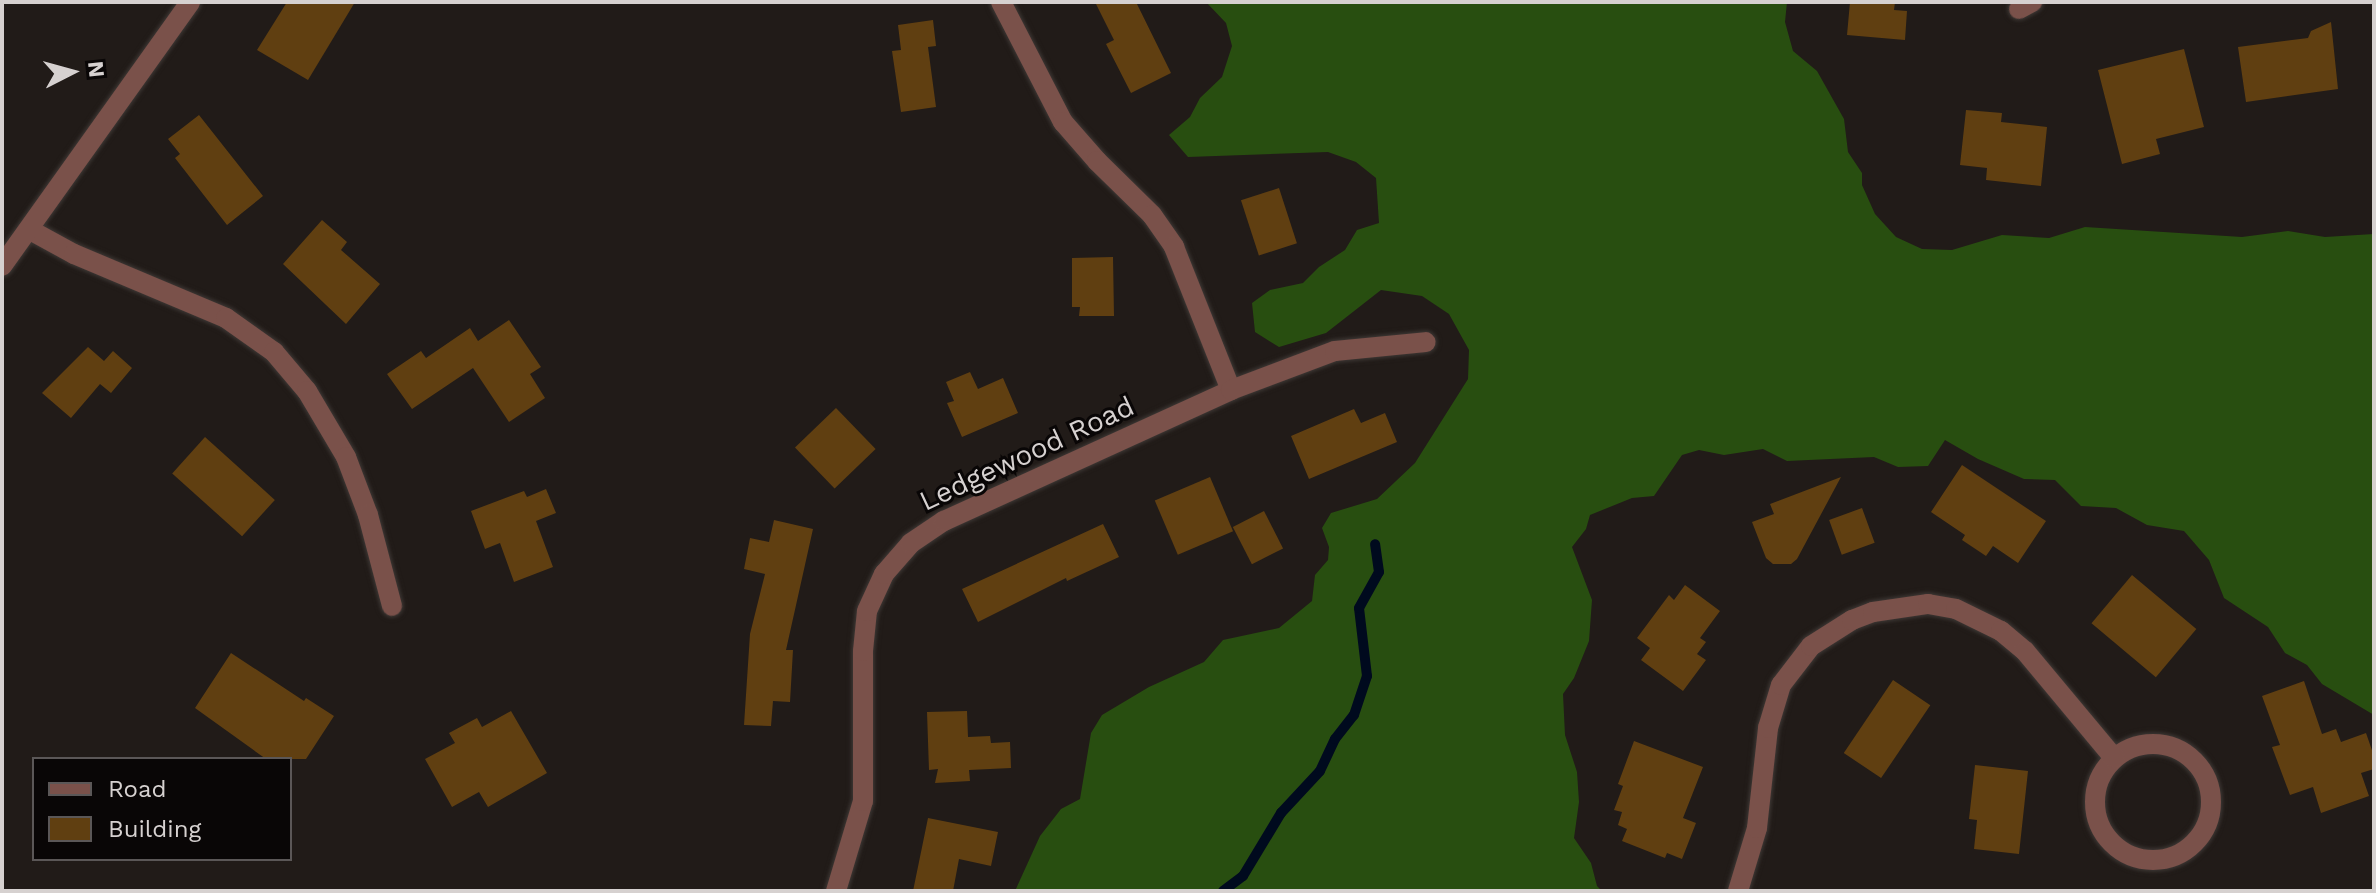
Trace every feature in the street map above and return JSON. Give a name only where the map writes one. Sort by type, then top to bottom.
[{"type":"street","points":[[2,266],[190,2]]},
{"type":"street","points":[[1001,2],[1063,122],[1164,230],[1182,266],[1231,390]]},
{"type":"street","points":[[30,230],[74,254],[226,318],[274,352],[307,391],[346,457],[368,515],[392,606]]},
{"type":"street","name":"Ledgewood Road","points":[[836,891],[863,801],[866,621],[874,592],[896,557],[944,521],[1231,390],[1335,351],[1426,342]]},
{"type":"street","points":[[1738,891],[1757,828],[1768,728],[1781,685],[1811,646],[1852,620],[1873,612],[1928,604],[1956,609],[2001,631],[2034,661],[2114,758]]},
{"type":"street","points":[[2142,744],[2161,744],[2179,749],[2194,760],[2206,779],[2211,801],[2204,830],[2190,847],[2168,858],[2153,860],[2132,856],[2111,842],[2098,822],[2095,793],[2100,776],[2114,758],[2142,744]]},
{"type":"green space","points":[[1206,2],[1787,2],[1785,22],[1793,51],[1817,71],[1844,119],[1848,152],[1862,173],[1862,185],[1875,214],[1896,237],[1922,249],[1952,250],[2002,235],[2049,238],[2085,227],[2242,237],[2288,231],[2325,237],[2374,234],[2374,715],[2322,684],[2307,665],[2285,653],[2268,627],[2224,598],[2209,560],[2184,531],[2147,525],[2116,508],[2081,506],[2055,480],[2024,479],[1978,459],[1945,440],[1928,466],[1898,467],[1874,457],[1787,461],[1763,449],[1724,455],[1699,450],[1682,455],[1654,496],[1632,498],[1590,515],[1586,529],[1572,547],[1592,600],[1589,641],[1574,678],[1563,694],[1565,735],[1577,772],[1579,802],[1574,838],[1591,863],[1597,886],[1602,891],[1015,891],[1040,836],[1061,809],[1080,799],[1091,733],[1102,715],[1149,687],[1204,662],[1223,640],[1279,628],[1312,601],[1315,575],[1328,560],[1329,547],[1322,528],[1331,513],[1377,499],[1415,463],[1468,379],[1469,350],[1449,314],[1422,296],[1381,290],[1326,333],[1279,347],[1255,332],[1252,303],[1270,290],[1303,283],[1319,267],[1345,250],[1357,230],[1379,223],[1376,178],[1356,162],[1328,152],[1188,157],[1169,135],[1190,117],[1200,98],[1222,77],[1232,46],[1226,23]]},
{"type":"building","points":[[287,2],[355,2],[308,80],[257,50]]},
{"type":"building","points":[[1095,2],[1136,2],[1171,73],[1131,93],[1106,44],[1114,40]]},
{"type":"building","points":[[1850,2],[1895,2],[1894,10],[1907,11],[1905,40],[1847,35]]},
{"type":"building","points":[[933,20],[936,46],[928,47],[936,107],[901,112],[892,51],[901,50],[898,25]]},
{"type":"building","points":[[2331,22],[2338,89],[2246,102],[2238,47],[2308,38],[2311,31]]},
{"type":"building","points":[[2184,49],[2204,127],[2156,139],[2160,154],[2122,164],[2098,70]]},
{"type":"building","points":[[1966,110],[2002,113],[2001,122],[2047,127],[2041,186],[1986,180],[1987,168],[1960,165]]},
{"type":"building","points":[[199,115],[263,196],[227,225],[175,158],[180,154],[168,139]]},
{"type":"building","points":[[1279,188],[1297,243],[1259,256],[1241,200]]},
{"type":"building","points":[[322,220],[347,242],[341,250],[380,284],[346,324],[283,264]]},
{"type":"building","points":[[1113,257],[1114,316],[1079,316],[1080,307],[1072,307],[1072,258]]},
{"type":"building","points":[[509,320],[541,367],[530,374],[545,398],[509,422],[473,368],[412,409],[387,374],[421,351],[426,358],[470,328],[478,341]]},
{"type":"building","points":[[88,347],[104,361],[113,351],[132,368],[111,393],[100,384],[71,418],[42,393]]},
{"type":"building","points":[[970,372],[978,389],[1003,378],[1018,413],[962,437],[947,403],[954,401],[946,382]]},
{"type":"building","points":[[836,408],[876,449],[835,489],[795,448]]},
{"type":"building","points":[[1354,409],[1361,423],[1385,413],[1397,442],[1309,479],[1291,436]]},
{"type":"building","points":[[205,437],[275,500],[242,536],[172,473]]},
{"type":"building","points":[[1962,465],[2046,521],[2018,563],[1993,546],[1986,556],[1962,540],[1965,535],[1931,512]]},
{"type":"building","points":[[1210,477],[1233,531],[1178,555],[1155,500]]},
{"type":"building","points":[[1841,477],[1797,559],[1791,564],[1773,564],[1766,558],[1752,522],[1774,514],[1770,504]]},
{"type":"building","points":[[546,489],[556,513],[536,521],[553,567],[514,582],[500,543],[485,549],[471,511],[524,491],[527,497]]},
{"type":"building","points":[[1862,508],[1875,543],[1842,555],[1829,520]]},
{"type":"building","points":[[1264,511],[1283,548],[1252,564],[1233,527]]},
{"type":"building","points":[[774,520],[813,529],[786,650],[793,650],[790,702],[773,701],[771,726],[744,725],[750,634],[765,574],[744,569],[750,538],[769,542]]},
{"type":"building","points":[[1103,524],[1119,557],[1067,581],[1066,578],[978,622],[962,589]]},
{"type":"building","points":[[2132,575],[2196,629],[2156,677],[2092,623]]},
{"type":"building","points":[[1685,585],[1720,611],[1700,638],[1706,642],[1697,654],[1706,660],[1683,691],[1641,660],[1650,648],[1637,638],[1669,595],[1674,600]]},
{"type":"building","points":[[231,653],[304,701],[306,698],[334,716],[306,759],[292,759],[263,757],[195,708]]},
{"type":"building","points":[[1893,680],[1930,705],[1881,778],[1844,753]]},
{"type":"building","points":[[2304,681],[2322,734],[2336,729],[2341,742],[2366,733],[2374,756],[2374,769],[2361,773],[2369,796],[2321,813],[2313,787],[2290,795],[2272,747],[2280,745],[2262,696]]},
{"type":"building","points":[[511,711],[547,773],[488,807],[479,792],[452,807],[425,759],[455,743],[449,733],[477,718],[482,727]]},
{"type":"building","points":[[967,711],[968,737],[990,736],[991,743],[1010,742],[1011,768],[969,770],[970,781],[935,783],[938,769],[929,770],[927,712]]},
{"type":"building","points":[[1634,741],[1703,767],[1683,818],[1696,823],[1682,859],[1667,853],[1665,858],[1622,841],[1627,829],[1618,825],[1622,812],[1614,810],[1623,786],[1618,784]]},
{"type":"building","points":[[1975,765],[2028,771],[2019,854],[1974,849],[1977,820],[1969,819]]},
{"type":"building","points":[[928,818],[998,832],[991,866],[959,859],[953,891],[913,891]]},
{"type":"waterway","points":[[1223,891],[1243,876],[1281,813],[1320,771],[1335,739],[1354,715],[1367,676],[1359,608],[1379,572],[1375,544]]}]
